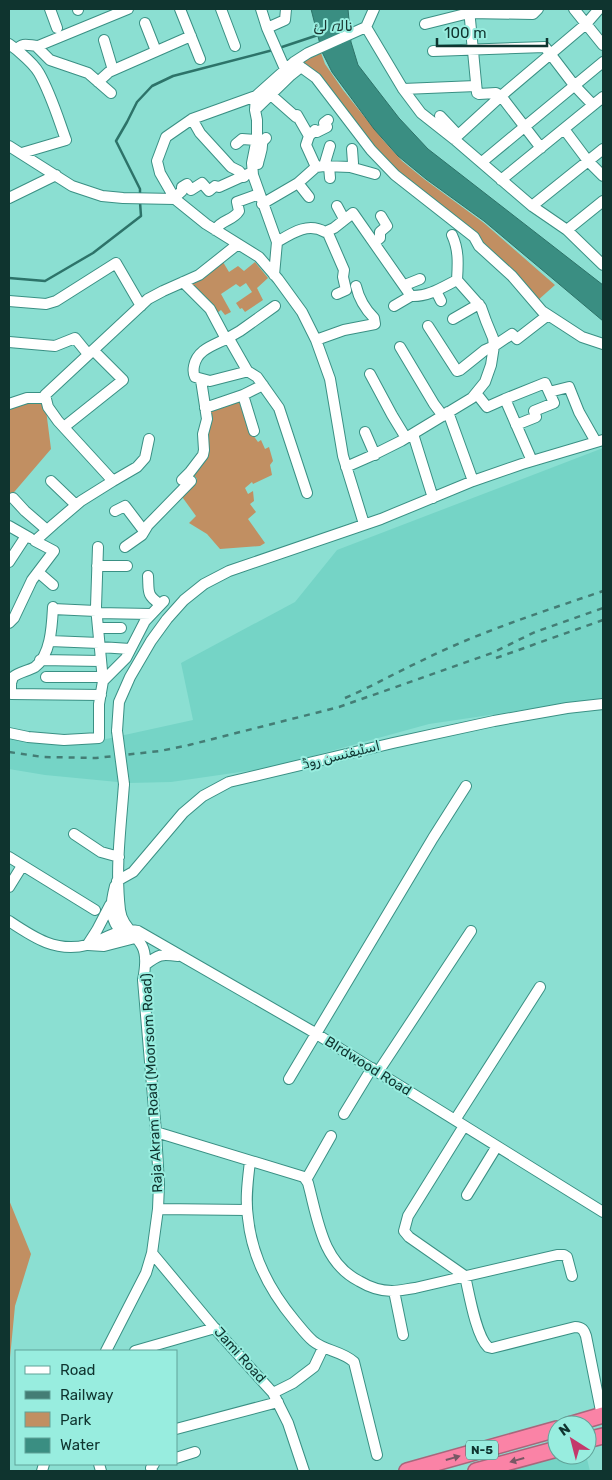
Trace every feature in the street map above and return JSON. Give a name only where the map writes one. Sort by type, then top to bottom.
[{"type":"highway","name":"N-5","points":[[407,1471],[547,1431]]},
{"type":"highway","name":"N-5","points":[[476,1471],[547,1452]]},
{"type":"street","points":[[50,9],[57,28]]},
{"type":"street","points":[[13,47],[22,45],[36,46],[128,9]]},
{"type":"street","points":[[180,9],[200,59]]},
{"type":"street","points":[[221,9],[235,46]]},
{"type":"street","points":[[261,9],[285,69]]},
{"type":"street","points":[[269,31],[285,20],[286,9]]},
{"type":"street","points":[[255,110],[291,75],[297,64],[308,53],[366,27],[374,9]]},
{"type":"street","points":[[425,24],[469,11],[533,14],[538,9]]},
{"type":"street","points":[[574,9],[603,45]]},
{"type":"street","points":[[456,137],[586,24],[598,9]]},
{"type":"street","points":[[469,11],[477,93],[496,93],[501,96],[541,148]]},
{"type":"street","points":[[145,24],[156,51]]},
{"type":"street","points":[[366,27],[403,90],[421,113],[456,137]]},
{"type":"street","points":[[98,82],[113,70],[191,36]]},
{"type":"street","points":[[104,40],[113,70]]},
{"type":"street","points":[[36,46],[50,60],[88,73],[110,93]]},
{"type":"street","points":[[13,47],[28,58],[39,72],[66,140],[22,153]]},
{"type":"street","points":[[433,51],[545,47],[593,105]]},
{"type":"street","points":[[482,162],[525,128],[574,84],[603,62]]},
{"type":"street","points":[[297,64],[285,69],[256,96],[192,119],[166,137],[157,161],[162,179],[174,199],[206,224],[259,257],[302,312],[316,340],[330,379],[346,467],[364,524]]},
{"type":"street","points":[[297,64],[316,78],[371,150],[395,175],[474,237],[479,246],[514,278],[542,311],[582,337],[603,344]]},
{"type":"street","points":[[403,90],[476,86]]},
{"type":"street","points":[[271,95],[297,115],[306,145],[330,178]]},
{"type":"street","points":[[256,96],[255,110],[261,139],[252,163],[250,175],[277,242],[274,275]]},
{"type":"street","points":[[501,180],[603,96]]},
{"type":"street","points":[[440,116],[456,137],[501,180],[532,206],[567,230],[603,264]]},
{"type":"street","points":[[192,119],[200,133],[231,167],[250,175]]},
{"type":"street","points":[[305,137],[315,130],[317,132],[327,127],[324,123],[328,120]]},
{"type":"street","points":[[564,129],[588,161],[603,176]]},
{"type":"street","points":[[236,144],[242,139],[261,139]]},
{"type":"street","points":[[215,230],[218,224],[237,215],[239,211],[237,202],[260,199],[279,187],[298,183],[323,166],[330,146]]},
{"type":"street","points":[[10,148],[22,153],[72,186],[102,196],[174,199],[182,191],[182,187],[187,184],[190,190],[202,183],[209,191],[215,186],[219,187],[250,175]]},
{"type":"street","points":[[352,149],[355,170]]},
{"type":"street","points":[[532,206],[603,149]]},
{"type":"street","points":[[323,166],[375,174]]},
{"type":"street","points":[[9,198],[56,175]]},
{"type":"street","points":[[298,183],[309,197]]},
{"type":"street","points":[[567,230],[603,201]]},
{"type":"street","points":[[337,206],[344,219]]},
{"type":"street","points":[[277,242],[302,229],[315,228],[325,232],[334,228],[353,213],[412,296]]},
{"type":"street","points":[[374,243],[380,238],[380,232],[387,226],[381,216]]},
{"type":"street","points":[[327,231],[344,270],[343,277],[346,290],[337,294]]},
{"type":"street","points":[[346,467],[375,455],[446,414],[472,398],[485,382],[491,365],[494,346],[493,338],[481,307],[457,280],[458,256],[452,235]]},
{"type":"street","points":[[113,481],[48,407],[45,394],[148,299],[199,275],[238,244]]},
{"type":"street","points":[[9,301],[46,304],[56,301],[116,263],[141,306]]},
{"type":"street","points":[[405,286],[420,279]]},
{"type":"street","points":[[394,306],[412,296],[436,291],[457,280]]},
{"type":"street","points":[[183,282],[210,309],[248,372],[257,378],[280,408],[307,493]]},
{"type":"street","points":[[316,340],[344,330],[375,324],[374,318],[359,299],[356,286]]},
{"type":"street","points":[[436,291],[441,301]]},
{"type":"street","points":[[454,319],[479,304]]},
{"type":"street","points":[[248,372],[210,381],[201,380],[195,377],[193,373],[195,359],[200,352],[240,331],[275,306]]},
{"type":"street","points":[[428,326],[457,371],[485,350],[512,334],[517,340],[548,315]]},
{"type":"street","points":[[9,342],[55,346],[75,338],[123,380],[64,427]]},
{"type":"street","points":[[400,347],[434,404],[446,414],[473,481]]},
{"type":"street","points":[[370,374],[392,415],[410,436],[432,498]]},
{"type":"street","points":[[125,547],[142,535],[148,525],[186,480],[202,455],[204,450],[203,434],[207,420],[201,380]]},
{"type":"street","points":[[476,393],[487,407],[545,383],[554,403],[534,411],[536,416],[516,425]]},
{"type":"street","points":[[205,408],[263,385]]},
{"type":"street","points":[[143,980],[138,970],[136,949],[132,935],[120,912],[117,881],[124,784],[117,731],[119,702],[130,677],[151,641],[184,600],[204,584],[229,571],[381,519],[473,481],[600,441],[579,412],[569,388],[549,392]]},
{"type":"street","points":[[244,394],[254,431]]},
{"type":"street","points":[[9,404],[27,398],[45,398]]},
{"type":"street","points":[[505,399],[532,461]]},
{"type":"street","points":[[365,432],[375,455]]},
{"type":"street","points":[[9,562],[31,539],[47,530],[76,505],[137,467],[145,458],[149,439]]},
{"type":"street","points":[[51,480],[76,505]]},
{"type":"street","points":[[13,498],[47,530]]},
{"type":"street","points":[[115,511],[124,506],[144,531]]},
{"type":"street","points":[[9,526],[54,550],[32,580],[14,618],[9,623]]},
{"type":"street","points":[[9,733],[64,740],[99,738],[102,679],[96,612],[98,546]]},
{"type":"street","points":[[98,566],[127,566]]},
{"type":"street","points":[[38,572],[53,585]]},
{"type":"street","points":[[46,676],[102,679],[126,658],[145,621],[162,603],[151,598],[148,576]]},
{"type":"street","points":[[101,695],[11,694],[11,683],[13,677],[34,667],[40,660],[50,641],[53,608],[151,614]]},
{"type":"street","points":[[98,628],[121,628]]},
{"type":"street","points":[[50,641],[130,649]]},
{"type":"street","points":[[40,660],[101,661]]},
{"type":"street","name":"اسٹیفنسن روڈ","points":[[117,881],[133,872],[183,813],[204,796],[229,782],[494,721],[567,708],[603,704]]},
{"type":"street","points":[[290,1079],[433,838],[466,786]]},
{"type":"street","points":[[74,834],[101,852],[119,857]]},
{"type":"street","points":[[9,857],[95,910]]},
{"type":"street","points":[[9,888],[22,866]]},
{"type":"street","points":[[87,945],[102,923],[117,881]]},
{"type":"street","points":[[110,905],[112,915],[132,935]]},
{"type":"street","points":[[9,921],[46,943],[65,947],[87,945],[104,937],[132,935]]},
{"type":"street","points":[[344,1114],[470,931]]},
{"type":"street","name":"BIrdwood Road","points":[[132,935],[184,957],[317,1034],[603,1212]]},
{"type":"street","name":"Raja Akram Road (Moorsom Road)","points":[[107,1350],[146,1272],[152,1253],[158,1208],[159,1184],[156,1132],[143,980],[145,965],[143,948],[132,935]]},
{"type":"street","points":[[145,965],[156,956],[184,957]]},
{"type":"street","points":[[540,987],[459,1123],[408,1216],[404,1231],[408,1238],[465,1276],[476,1323],[483,1341],[488,1347],[492,1348],[575,1327],[582,1328],[584,1330],[602,1416]]},
{"type":"street","points":[[156,1132],[304,1177],[308,1183],[323,1241],[333,1260],[350,1277],[369,1287],[394,1290],[415,1288],[557,1255],[567,1257],[572,1276]]},
{"type":"street","points":[[306,1180],[330,1136]]},
{"type":"street","points":[[467,1195],[497,1146]]},
{"type":"street","points":[[250,1161],[248,1218],[255,1251],[269,1286],[307,1336],[323,1348],[340,1353],[354,1362],[377,1455]]},
{"type":"street","points":[[158,1208],[248,1210]]},
{"type":"street","name":"Jami Road","points":[[152,1253],[214,1328],[276,1397],[288,1423],[304,1471]]},
{"type":"street","points":[[394,1290],[403,1335]]},
{"type":"street","points":[[138,1350],[214,1328]]},
{"type":"street","points":[[178,1428],[276,1397],[314,1367],[323,1348]]},
{"type":"street","points":[[178,1457],[195,1452]]},
{"type":"shaded area","points":[[603,448],[603,698],[429,724],[269,768],[171,782],[128,783],[45,775],[9,769],[9,735],[88,743],[193,720],[181,663],[295,602],[337,550]]},
{"type":"shaded area","points":[[547,1457],[547,1465],[588,1465],[590,1471],[487,1471]]},
{"type":"green space","points":[[321,53],[325,64],[343,90],[402,161],[484,223],[555,285],[537,301],[393,169],[302,62]]},
{"type":"green space","points":[[223,262],[229,272],[238,266],[244,271],[255,262],[268,278],[257,288],[263,300],[245,312],[236,303],[252,292],[246,283],[240,287],[236,284],[221,294],[231,312],[225,315],[221,310],[213,316],[189,284]]},
{"type":"green space","points":[[242,399],[253,435],[258,442],[261,440],[265,449],[269,447],[273,461],[270,465],[272,475],[253,484],[252,482],[245,488],[248,494],[253,491],[254,501],[250,504],[256,512],[248,519],[265,543],[260,546],[220,549],[207,534],[189,523],[196,516],[180,494],[197,479],[194,475],[204,460],[206,445],[204,433],[211,425],[208,410]]},
{"type":"green space","points":[[45,402],[51,449],[9,498],[9,403]]},
{"type":"green space","points":[[9,1200],[31,1254],[15,1306],[9,1368]]},
{"type":"water","name":"نالہ لئ","points":[[311,9],[348,9],[351,42],[358,65],[399,118],[428,149],[603,285],[603,321],[484,221],[398,156],[374,129],[332,72],[322,52]]},
{"type":"waterway","points":[[279,48],[321,34]]},
{"type":"waterway","points":[[140,197],[140,189],[116,141],[137,102],[152,86],[173,76],[273,50]]},
{"type":"waterway","points":[[9,278],[45,281],[93,253],[141,216],[140,202]]},
{"type":"railway","points":[[345,698],[465,641],[603,591]]},
{"type":"railway","points":[[9,752],[43,757],[96,758],[160,751],[189,745],[339,707],[492,653],[535,632],[603,608]]},
{"type":"railway","points":[[496,658],[603,620]]}]
